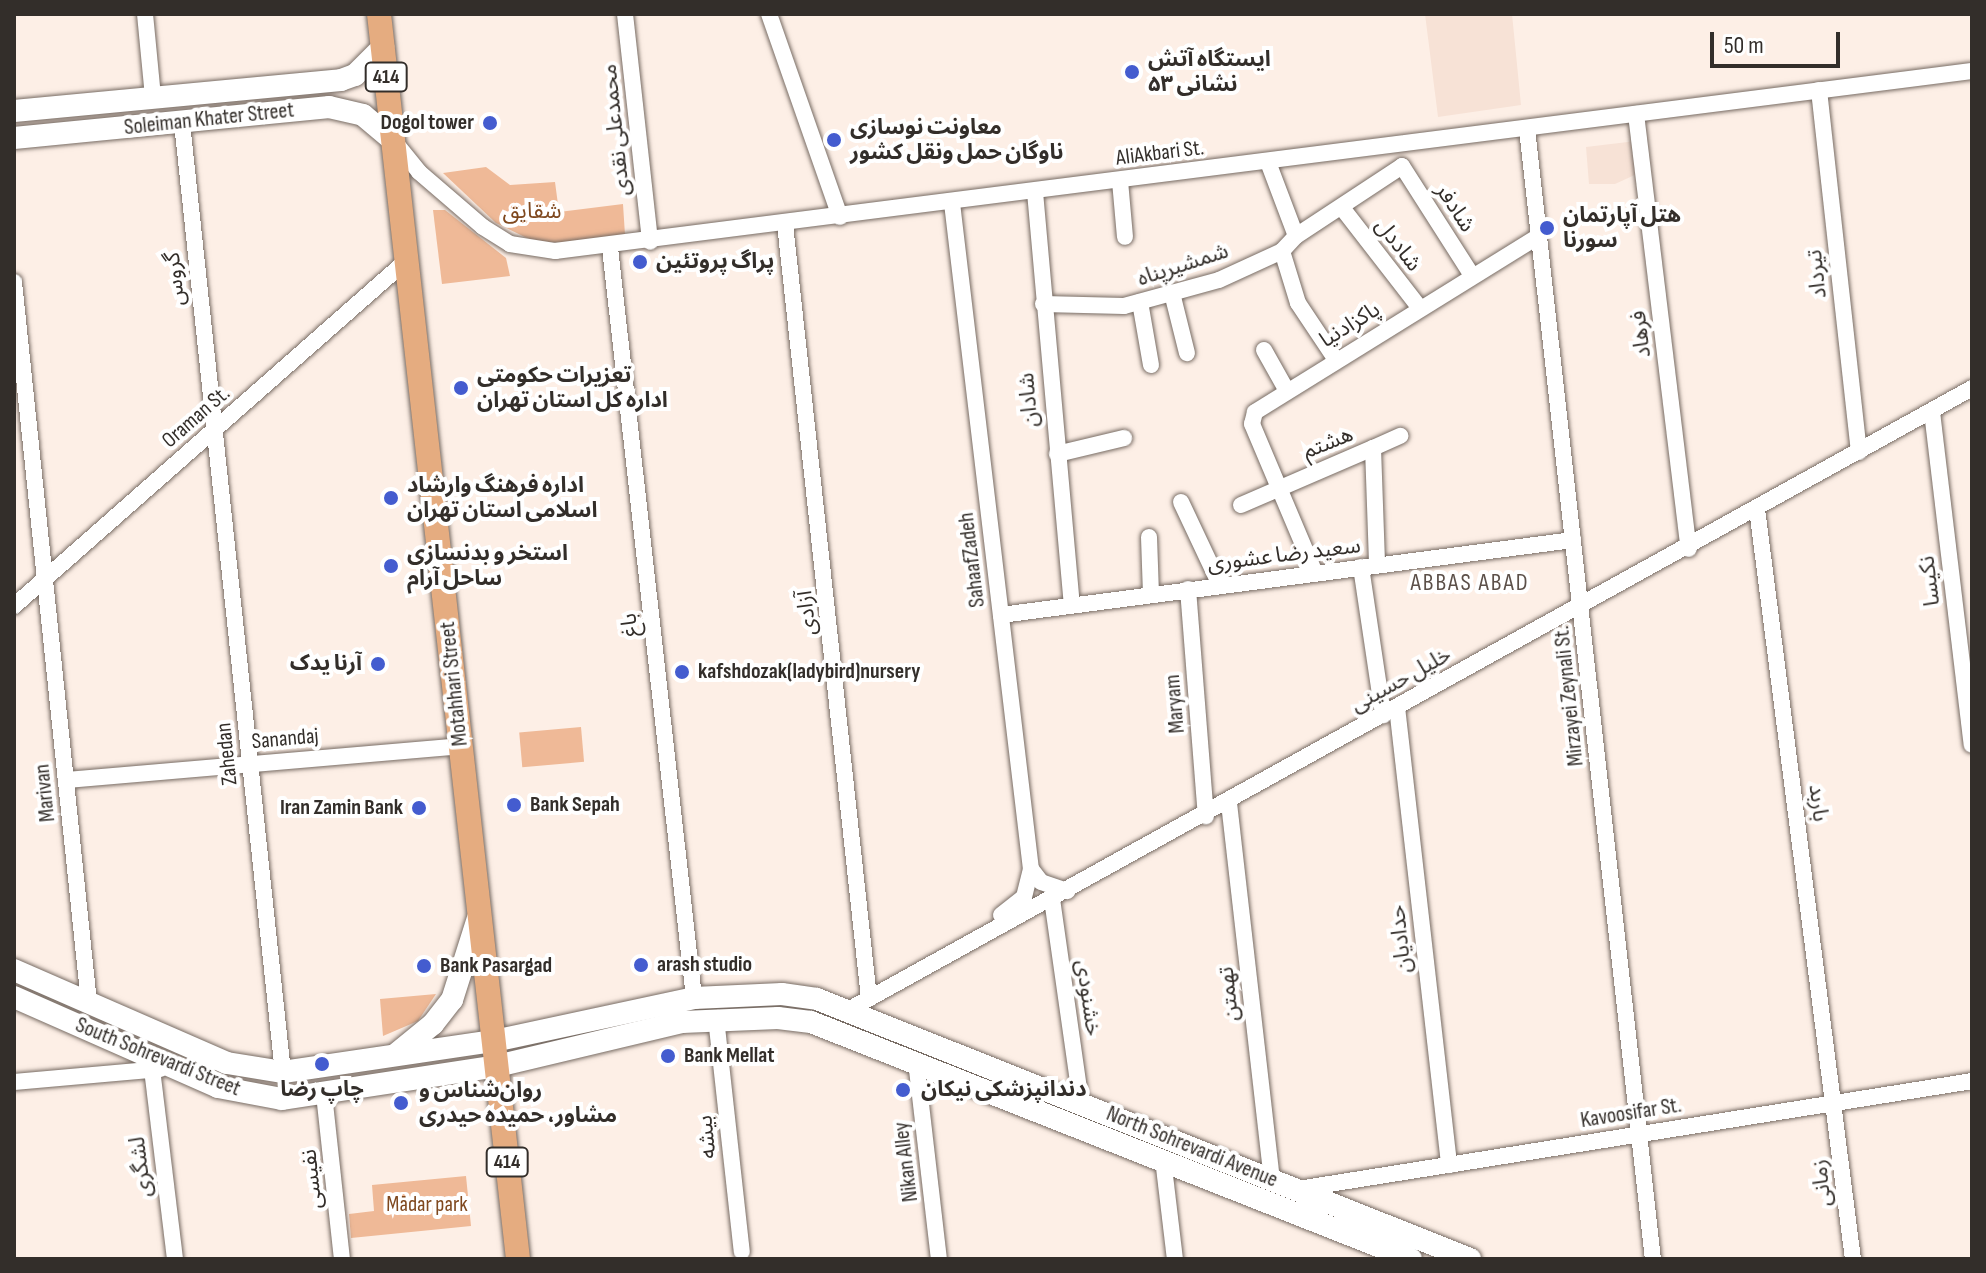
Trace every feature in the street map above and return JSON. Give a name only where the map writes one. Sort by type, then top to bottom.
[{"type":"main road","name":"Motahhari Street","points":[[379,14],[494,1041],[507,1064],[518,1259]]},
{"type":"main road","name":"Soleiman Khater Street","points":[[14,111],[350,78],[383,47]]},
{"type":"main road","name":"Soleiman Khater Street","points":[[14,138],[338,107],[363,115],[394,141]]},
{"type":"main road","points":[[390,1059],[433,1024],[452,1000],[480,913]]},
{"type":"main road","name":"South Sohrevardi Street","points":[[14,970],[227,1063],[283,1072],[390,1059],[494,1041]]},
{"type":"main road","name":"North Sohrevardi Avenue","points":[[494,1041],[694,998],[782,994],[863,997],[1081,1103],[1470,1259]]},
{"type":"main road","name":"South Sohrevardi Street","points":[[14,997],[163,1068],[255,1096],[324,1094],[507,1064]]},
{"type":"main road","points":[[79,1026],[89,1003]]},
{"type":"main road","name":"North Sohrevardi Avenue","points":[[507,1064],[716,1018],[811,1022],[1411,1259]]},
{"type":"street","points":[[145,14],[153,97]]},
{"type":"street","name":"محمدعلی نقدی","points":[[625,14],[650,242]]},
{"type":"street","points":[[769,14],[840,217]]},
{"type":"street","name":"AliAkbari St.","points":[[394,141],[467,216],[510,244],[555,251],[610,248],[1972,71]]},
{"type":"street","name":"تیرداد","points":[[1819,90],[1859,452]]},
{"type":"street","name":"فرهاد","points":[[1636,114],[1689,549]]},
{"type":"street","name":"گروس","points":[[182,123],[212,431]]},
{"type":"street","name":"Mirzayei Zeynali St.","points":[[1527,129],[1653,1259]]},
{"type":"street","points":[[1268,162],[1296,236]]},
{"type":"street","name":"شمشیرپناه","points":[[1043,304],[1124,306],[1219,280],[1282,251],[1296,236],[1343,209],[1402,166]]},
{"type":"street","name":"شادفر","points":[[1402,166],[1471,274]]},
{"type":"street","points":[[1120,181],[1125,237]]},
{"type":"street","name":"شادان","points":[[1035,192],[1072,604]]},
{"type":"street","name":"SahaafZadeh","points":[[952,203],[1031,869]]},
{"type":"street","name":"شاددل","points":[[1343,209],[1419,307]]},
{"type":"street","name":"آزادی","points":[[785,224],[863,997]]},
{"type":"street","name":"پاکزادنیا","points":[[1315,573],[1252,418],[1287,391],[1471,274],[1539,236]]},
{"type":"street","name":"باغ","points":[[610,248],[694,998]]},
{"type":"street","points":[[1282,251],[1298,303],[1336,360]]},
{"type":"street","name":"Oraman St.","points":[[14,606],[407,260]]},
{"type":"street","name":"Marivan","points":[[14,282],[21,424],[45,579],[89,1003]]},
{"type":"street","points":[[1172,293],[1187,353]]},
{"type":"street","points":[[1140,302],[1151,365]]},
{"type":"street","points":[[1264,350],[1287,391]]},
{"type":"street","name":"خلیل حسینی","points":[[863,997],[1206,816],[1581,605],[1689,549],[1972,388]]},
{"type":"street","name":"نکیسا","points":[[1932,412],[1972,745]]},
{"type":"street","name":"Zahedan","points":[[212,431],[283,1072]]},
{"type":"street","points":[[1373,448],[1400,436]]},
{"type":"street","points":[[1057,454],[1124,438]]},
{"type":"street","name":"هشتم","points":[[1241,505],[1373,448],[1369,566],[1390,711]]},
{"type":"street","points":[[1181,502],[1220,585]]},
{"type":"street","name":"باربد","points":[[1757,509],[1835,1103]]},
{"type":"street","points":[[1149,537],[1151,594]]},
{"type":"street","name":"سعید رضا عشوری","points":[[1001,615],[1573,540]]},
{"type":"street","name":"Maryam","points":[[1188,589],[1206,816]]},
{"type":"street","name":"حدادیان","points":[[1390,711],[1449,1165]]},
{"type":"street","name":"Sanandaj","points":[[66,780],[461,746]]},
{"type":"street","name":"تهمتن","points":[[1229,803],[1272,1179]]},
{"type":"street","points":[[863,997],[1017,906],[1028,888],[1031,869]]},
{"type":"street","points":[[1031,869],[1041,882],[1059,895]]},
{"type":"street","name":"خشنودی","points":[[1059,895],[1081,1103]]},
{"type":"street","name":"بیشه","points":[[716,1018],[742,1252]]},
{"type":"street","name":"Nikan Alley","points":[[916,1061],[939,1259]]},
{"type":"street","points":[[14,1082],[163,1068]]},
{"type":"street","name":"لشگری","points":[[163,1068],[175,1259]]},
{"type":"street","name":"Kavoosifar St.","points":[[1297,1189],[1972,1081]]},
{"type":"street","name":"نفیسی","points":[[324,1094],[342,1259]]},
{"type":"street","name":"زمانی","points":[[1835,1103],[1853,1259]]},
{"type":"street","points":[[1163,1159],[1175,1259]]},
{"type":"shaded area","points":[[1425,14],[1512,14],[1521,105],[1438,117]]},
{"type":"shaded area","points":[[1636,141],[1639,173],[1615,184],[1589,184],[1586,147]]},
{"type":"green space","name":"شقایق","points":[[486,167],[510,185],[555,182],[559,212],[623,204],[625,235],[566,243],[533,241],[496,223],[443,173]]},
{"type":"green space","points":[[433,210],[445,210],[506,258],[510,276],[442,284]]},
{"type":"green space","points":[[581,727],[584,762],[522,767],[519,732]]},
{"type":"green space","points":[[436,994],[418,1021],[383,1036],[380,999]]},
{"type":"green space","name":"Mādar park","points":[[466,1176],[471,1226],[351,1238],[349,1214],[374,1211],[372,1185]]},
{"type":"place","name":"ایستگاه آتش نشانی ۵۳","points":[[1132,72]]},
{"type":"place","name":"Dogol tower","points":[[490,123]]},
{"type":"place","name":"معاونت نوسازی ناوگان حمل ونقل کشور","points":[[834,140]]},
{"type":"place","name":"هتل آپارتمان سورنا","points":[[1547,228]]},
{"type":"place","name":"پراگ پروتئین","points":[[640,262]]},
{"type":"place","name":"تعزیرات حکومتی اداره کل استان تهران","points":[[461,388]]},
{"type":"place","name":"اداره فرهنگ وارشاد اسلامی استان تهران","points":[[391,498]]},
{"type":"place","name":"استخر و بدنسازی ساحل آرام","points":[[391,566]]},
{"type":"place","name":"آرنا یدک","points":[[378,664]]},
{"type":"place","name":"kafshdozak(ladybird)nursery","points":[[682,672]]},
{"type":"place","name":"Bank Sepah","points":[[514,805]]},
{"type":"place","name":"Iran Zamin Bank","points":[[419,808]]},
{"type":"place","name":"arash studio","points":[[641,965]]},
{"type":"place","name":"Bank Pasargad","points":[[424,966]]},
{"type":"place","name":"Bank Mellat","points":[[668,1056]]},
{"type":"place","name":"چاپ رضا","points":[[322,1064]]},
{"type":"place","name":"دندانپزشکی نیکان","points":[[903,1090]]},
{"type":"place","name":"روان‌شناس و مشاور، حمیده حیدری","points":[[401,1103]]},
{"type":"district","name":"ABBAS ABAD","points":[[1470,583]]}]
